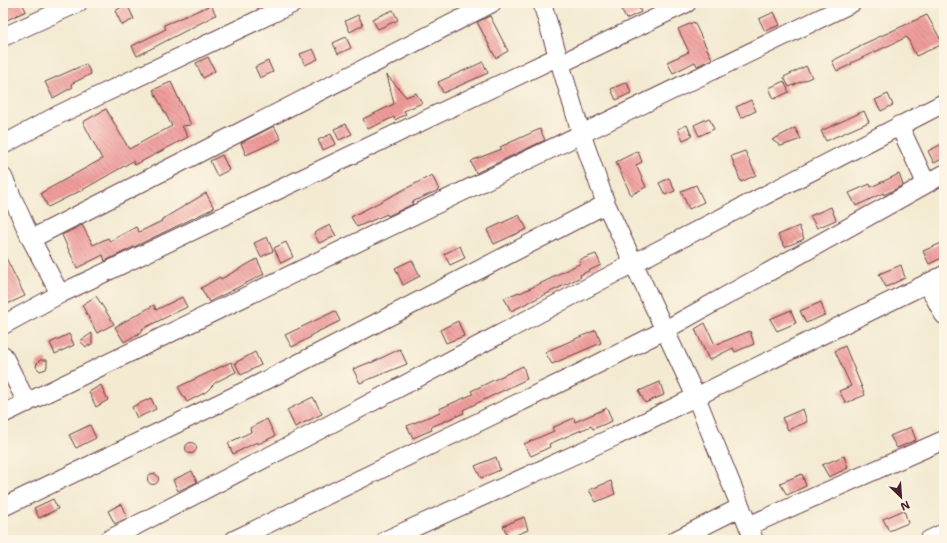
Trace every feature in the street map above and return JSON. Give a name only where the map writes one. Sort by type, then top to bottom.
[{"type":"street","points":[[3,37],[78,3]]},
{"type":"street","points":[[3,145],[58,115],[294,3]]},
{"type":"street","points":[[32,239],[492,3]]},
{"type":"street","points":[[3,325],[60,294],[559,60],[687,3]]},
{"type":"street","points":[[3,414],[852,3]]},
{"type":"street","points":[[543,4],[581,133],[606,204],[632,264],[696,397],[751,533],[944,440]]},
{"type":"street","points":[[108,540],[632,264],[944,103]]},
{"type":"street","points":[[899,125],[926,183]]},
{"type":"street","points":[[234,540],[572,378],[665,330],[944,174]]},
{"type":"street","points":[[3,177],[60,294]]},
{"type":"street","points":[[3,506],[253,387],[606,204]]},
{"type":"street","points":[[386,540],[616,436],[944,275]]},
{"type":"street","points":[[927,283],[944,315]]},
{"type":"street","points":[[3,355],[27,403]]},
{"type":"street","points":[[676,540],[741,507]]},
{"type":"street","points":[[929,540],[944,533]]},
{"type":"building","points":[[16,3],[22,3],[26,11],[7,20],[3,9]]},
{"type":"building","points":[[618,3],[637,3],[641,12],[626,19]]},
{"type":"building","points":[[127,4],[134,19],[122,25],[115,11]]},
{"type":"building","points":[[211,5],[216,15],[137,56],[132,46],[166,29],[164,25]]},
{"type":"building","points":[[393,10],[398,20],[378,29],[372,19]]},
{"type":"building","points":[[774,12],[780,25],[765,31],[759,19]]},
{"type":"building","points":[[358,15],[363,25],[350,32],[345,21]]},
{"type":"building","points":[[927,15],[943,44],[916,56],[907,37],[837,71],[832,61],[860,47],[859,46]]},
{"type":"building","points":[[490,16],[508,51],[496,58],[477,22]]},
{"type":"building","points":[[694,22],[712,59],[697,66],[695,62],[673,73],[667,62],[689,52],[678,29]]},
{"type":"building","points":[[346,37],[351,48],[338,54],[333,43]]},
{"type":"building","points":[[313,49],[318,59],[305,65],[300,54]]},
{"type":"building","points":[[208,57],[215,71],[203,78],[196,63]]},
{"type":"building","points":[[268,61],[273,72],[260,78],[255,67]]},
{"type":"building","points":[[483,62],[488,73],[443,93],[438,82]]},
{"type":"building","points":[[86,64],[91,74],[71,84],[73,87],[53,98],[45,82]]},
{"type":"building","points":[[806,66],[812,77],[789,87],[784,77]]},
{"type":"building","points":[[387,75],[406,97],[416,93],[422,103],[404,111],[406,114],[395,120],[394,117],[368,129],[363,119],[394,104]]},
{"type":"building","points":[[784,81],[789,92],[774,99],[769,88]]},
{"type":"building","points":[[171,82],[191,125],[182,126],[188,137],[135,165],[133,161],[84,189],[48,207],[41,193],[102,159],[83,122],[106,109],[129,149],[172,126],[153,90]]},
{"type":"building","points":[[627,82],[631,93],[616,100],[611,89]]},
{"type":"building","points":[[888,94],[893,105],[881,111],[875,100]]},
{"type":"building","points":[[751,100],[756,111],[741,118],[736,107]]},
{"type":"building","points":[[864,111],[869,122],[826,141],[821,131]]},
{"type":"building","points":[[709,118],[714,129],[699,136],[694,125]]},
{"type":"building","points":[[346,124],[352,134],[339,140],[334,129]]},
{"type":"building","points":[[687,125],[692,136],[683,140],[678,129]]},
{"type":"building","points":[[274,126],[281,139],[246,155],[241,143]]},
{"type":"building","points":[[795,128],[801,139],[781,146],[772,140]]},
{"type":"building","points":[[540,129],[545,140],[476,173],[471,162],[473,160],[502,149],[500,147]]},
{"type":"building","points":[[331,134],[336,144],[323,150],[318,140]]},
{"type":"building","points":[[944,143],[944,158],[934,163],[928,151]]},
{"type":"building","points":[[638,151],[642,162],[636,165],[646,187],[631,195],[616,162]]},
{"type":"building","points":[[745,151],[756,175],[741,182],[731,156]]},
{"type":"building","points":[[222,155],[229,170],[217,176],[210,161]]},
{"type":"building","points":[[899,174],[903,185],[884,195],[883,193],[856,206],[849,193],[870,184],[871,187]]},
{"type":"building","points":[[432,175],[439,190],[412,202],[413,204],[388,216],[387,214],[357,227],[351,217]]},
{"type":"building","points":[[669,178],[675,191],[665,195],[659,183]]},
{"type":"building","points":[[696,185],[704,202],[689,209],[681,191]]},
{"type":"building","points":[[206,193],[214,208],[105,261],[103,255],[77,268],[62,235],[82,225],[93,245],[108,238],[110,241],[136,227],[139,232],[162,221],[161,220]]},
{"type":"building","points":[[831,207],[836,220],[817,228],[810,216]]},
{"type":"building","points":[[519,215],[527,229],[494,244],[487,230]]},
{"type":"building","points":[[330,225],[336,236],[319,243],[314,233]]},
{"type":"building","points":[[799,226],[804,239],[785,247],[778,235]]},
{"type":"building","points":[[267,237],[273,251],[261,257],[254,243]]},
{"type":"building","points":[[286,242],[293,257],[281,263],[274,248]]},
{"type":"building","points":[[944,242],[944,257],[929,264],[923,251]]},
{"type":"building","points":[[460,246],[465,258],[450,265],[444,254]]},
{"type":"building","points":[[3,252],[25,296],[3,306]]},
{"type":"building","points":[[596,254],[601,265],[580,275],[581,277],[511,311],[504,298],[519,292],[520,293],[552,278],[581,263],[579,260]]},
{"type":"building","points":[[257,259],[264,274],[209,302],[201,288],[220,277],[221,279]]},
{"type":"building","points":[[412,260],[420,276],[403,285],[395,268]]},
{"type":"building","points":[[901,265],[905,278],[886,287],[879,274]]},
{"type":"building","points":[[96,296],[114,324],[97,333],[82,305]]},
{"type":"building","points":[[182,297],[187,307],[142,329],[143,331],[124,342],[115,327],[154,305],[156,310]]},
{"type":"building","points":[[821,302],[825,315],[806,323],[800,311]]},
{"type":"building","points":[[791,310],[796,323],[777,331],[770,319]]},
{"type":"building","points":[[335,311],[340,321],[311,335],[311,337],[292,347],[285,335]]},
{"type":"building","points":[[458,321],[464,336],[446,343],[440,330]]},
{"type":"building","points":[[705,323],[715,345],[750,331],[754,344],[735,352],[733,348],[709,360],[695,329]]},
{"type":"building","points":[[596,330],[601,343],[552,364],[545,352]]},
{"type":"building","points":[[92,333],[92,344],[86,347],[80,341]]},
{"type":"building","points":[[69,334],[74,345],[55,354],[50,343]]},
{"type":"building","points":[[845,346],[865,395],[846,403],[839,391],[851,386],[835,351]]},
{"type":"building","points":[[400,349],[407,364],[360,383],[353,369],[371,363]]},
{"type":"building","points":[[255,352],[261,365],[241,375],[235,363]]},
{"type":"building","points":[[40,360],[47,360],[47,366],[46,369],[40,371],[36,367]]},
{"type":"building","points":[[231,362],[236,372],[216,382],[206,392],[187,402],[178,387]]},
{"type":"building","points":[[523,366],[527,379],[463,410],[464,413],[431,427],[432,430],[413,438],[407,426],[440,412],[439,409],[473,394],[471,391]]},
{"type":"building","points":[[660,382],[664,395],[645,403],[639,391]]},
{"type":"building","points":[[101,385],[108,400],[96,407],[89,392]]},
{"type":"building","points":[[313,397],[322,414],[295,427],[287,410]]},
{"type":"building","points":[[151,398],[156,409],[137,418],[132,407]]},
{"type":"building","points":[[607,408],[612,421],[593,429],[591,426],[549,444],[550,447],[531,456],[524,444],[554,431],[552,428],[574,418],[575,422]]},
{"type":"building","points":[[803,409],[807,422],[788,430],[782,418]]},
{"type":"building","points":[[267,419],[275,436],[258,444],[257,442],[233,454],[228,443],[251,432],[250,428]]},
{"type":"building","points":[[90,425],[96,438],[76,448],[69,435]]},
{"type":"building","points":[[911,427],[916,440],[897,448],[890,436]]},
{"type":"building","points":[[189,443],[193,443],[195,444],[195,452],[189,453],[186,450],[186,446]]},
{"type":"building","points":[[844,456],[848,468],[829,477],[822,465]]},
{"type":"building","points":[[496,457],[500,470],[481,478],[475,466]]},
{"type":"building","points":[[192,471],[197,482],[178,491],[173,480]]},
{"type":"building","points":[[151,474],[155,474],[157,475],[157,483],[151,484],[148,481],[148,477]]},
{"type":"building","points":[[802,474],[806,486],[787,495],[780,483]]},
{"type":"building","points":[[611,481],[615,494],[596,502],[589,490]]},
{"type":"building","points":[[53,499],[58,509],[39,518],[34,508]]},
{"type":"building","points":[[121,504],[127,518],[115,524],[108,511]]},
{"type":"building","points":[[904,510],[908,523],[889,531],[883,519]]},
{"type":"building","points":[[524,517],[528,530],[509,538],[503,526]]}]
